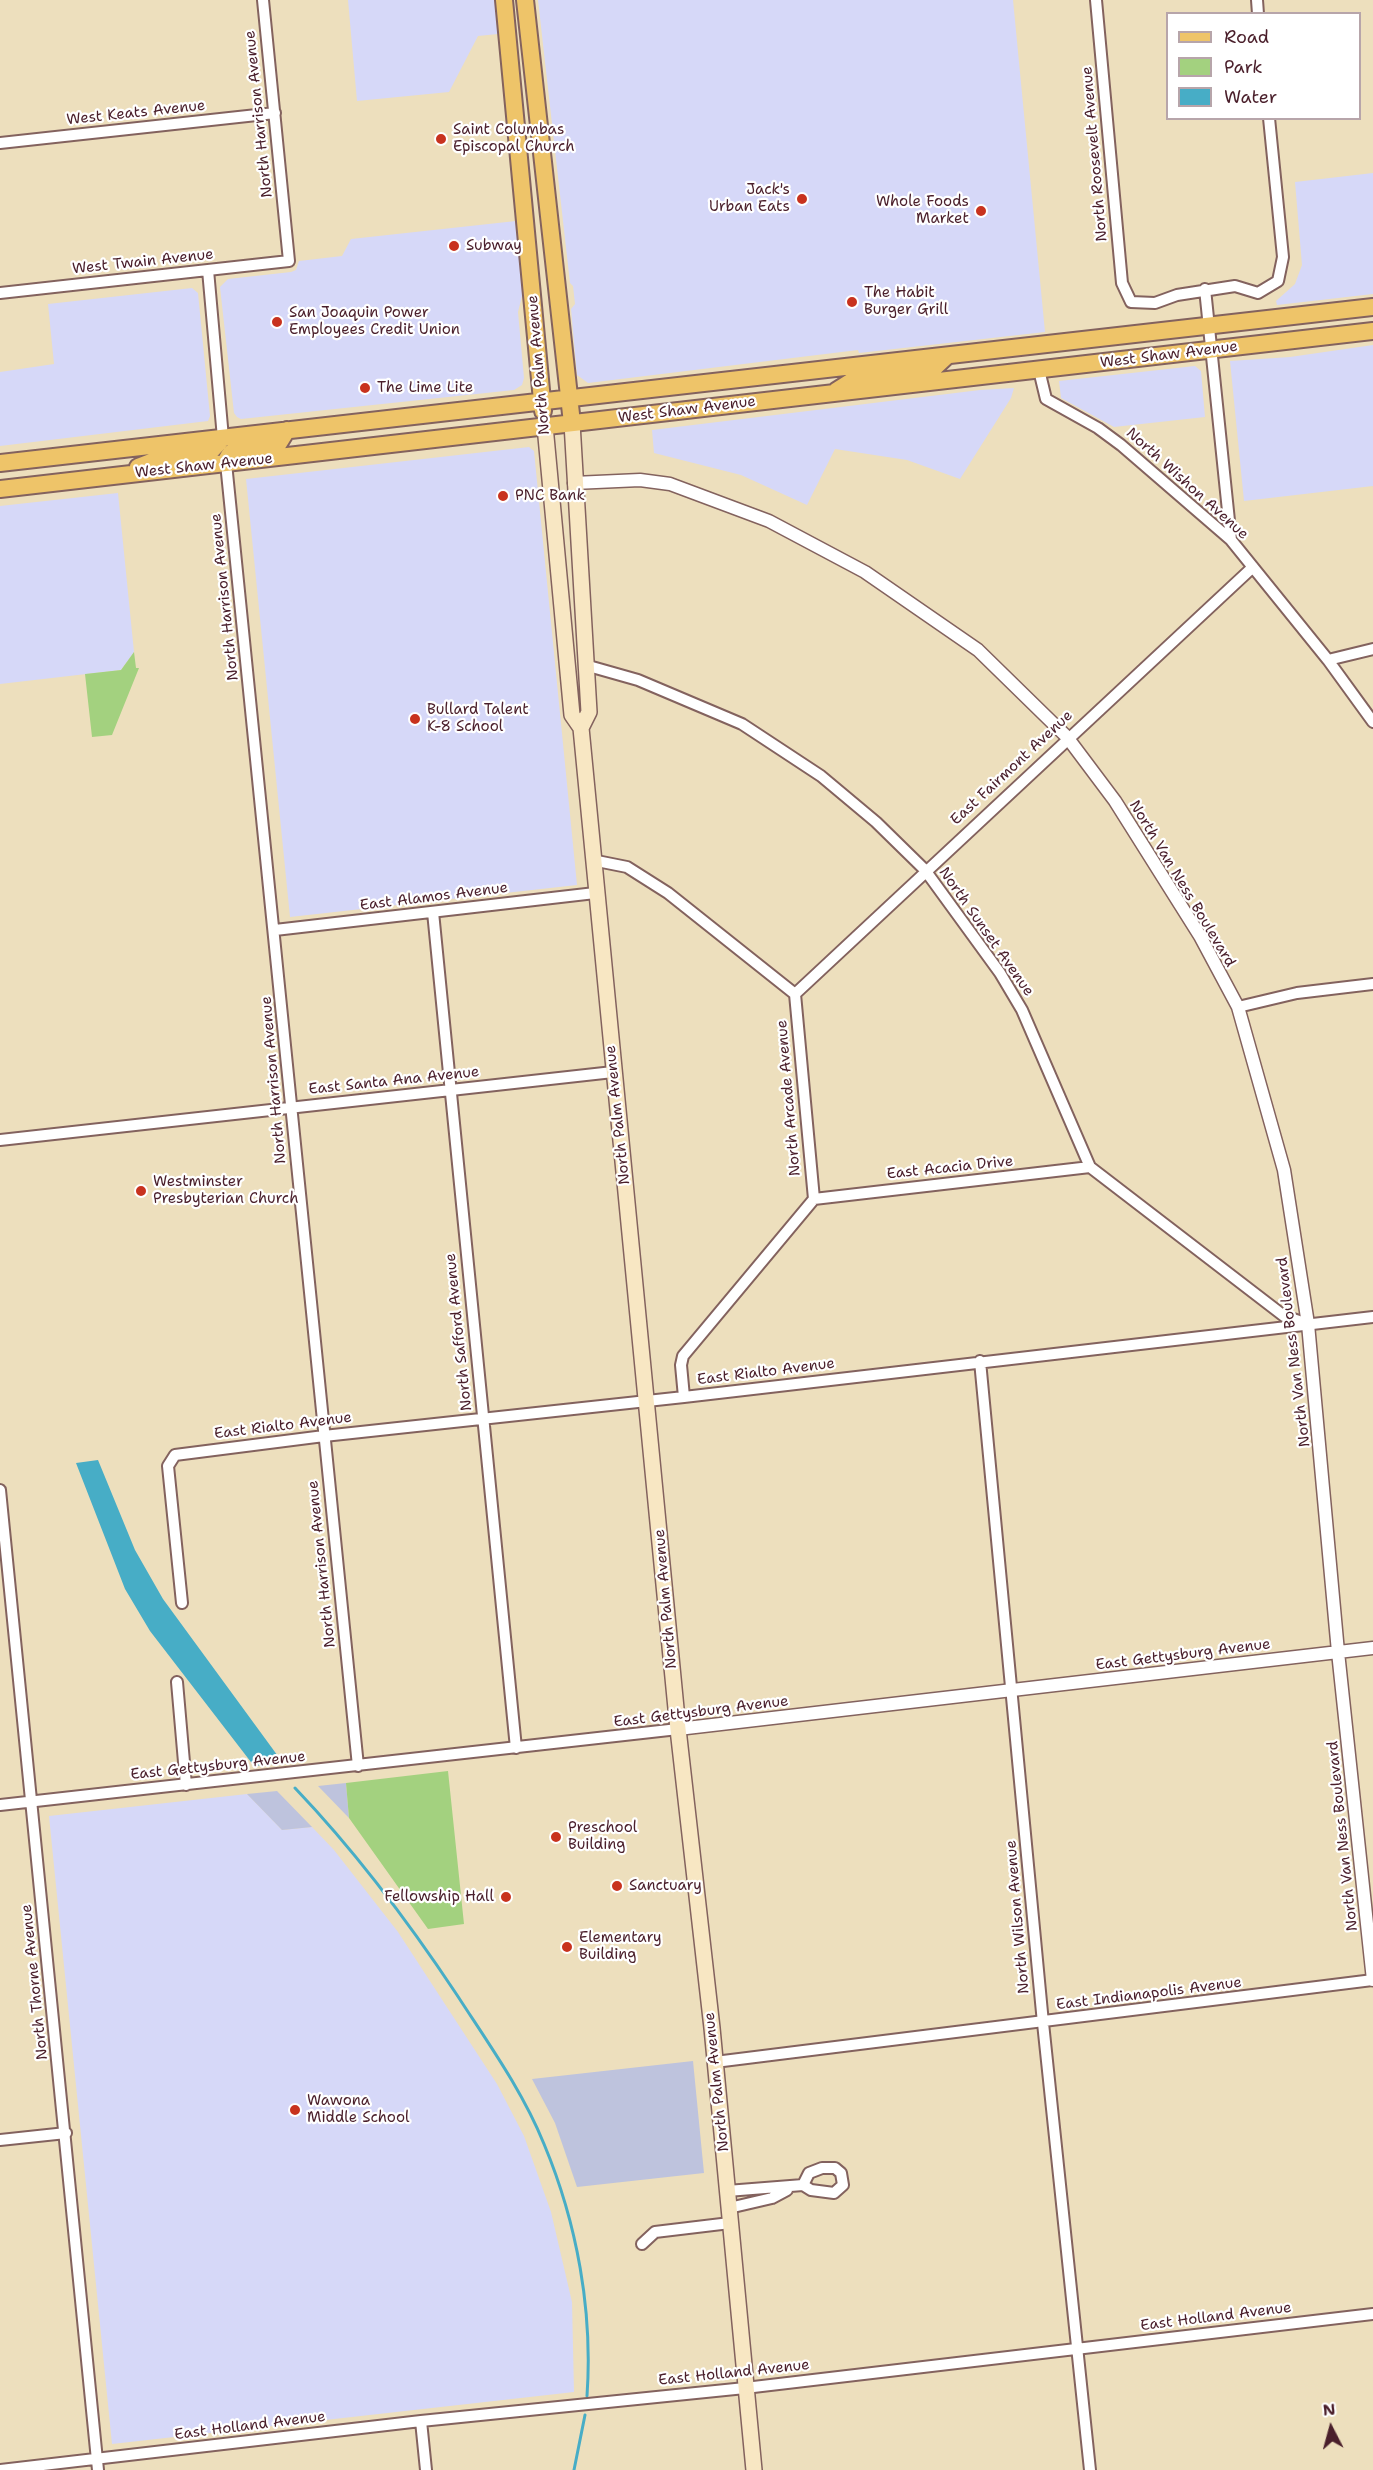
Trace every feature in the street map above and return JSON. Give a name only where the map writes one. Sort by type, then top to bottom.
[{"type":"main road","name":"North Palm Avenue","points":[[504,0],[572,715],[581,728],[678,1729],[715,2062],[754,2470]]},
{"type":"main road","name":"North Palm Avenue","points":[[525,0],[572,423],[589,712],[581,728]]},
{"type":"main road","name":"West Shaw Avenue","points":[[0,462],[1373,307]]},
{"type":"main road","name":"West Shaw Avenue","points":[[0,489],[1373,331]]},
{"type":"main road","points":[[833,394],[855,378],[932,370],[947,356]]},
{"type":"main road","points":[[226,463],[227,457],[235,448],[279,443],[287,430]]},
{"type":"main road","points":[[118,475],[165,457],[211,451],[223,438]]},
{"type":"street","name":"North Harrison Avenue","points":[[263,0],[289,261]]},
{"type":"street","name":"North Roosevelt Avenue","points":[[1096,0],[1122,284],[1131,302],[1155,303],[1177,295],[1206,289]]},
{"type":"street","name":"West Keats Avenue","points":[[0,143],[275,113]]},
{"type":"street","points":[[1231,540],[1206,289],[1235,286],[1258,293],[1278,281],[1283,257],[1269,120]]},
{"type":"street","name":"West Twain Avenue","points":[[0,293],[289,261]]},
{"type":"street","points":[[208,270],[223,438]]},
{"type":"street","name":"North Wishon Avenue","points":[[1040,370],[1046,399],[1098,428],[1121,445],[1231,540],[1328,660],[1373,722]]},
{"type":"street","name":"North Harrison Avenue","points":[[226,463],[358,1766]]},
{"type":"street","name":"North Van Ness Boulevard","points":[[574,483],[640,480],[670,484],[709,496],[769,520],[865,572],[978,650],[1067,737],[1156,864],[1200,936],[1238,1007],[1284,1170],[1308,1324],[1338,1652],[1373,1980]]},
{"type":"street","name":"East Fairmont Avenue","points":[[795,994],[1067,737],[1253,567]]},
{"type":"street","points":[[1328,660],[1373,649]]},
{"type":"street","name":"North Sunset Avenue","points":[[585,665],[638,680],[721,714],[763,735],[829,782],[876,822],[925,870],[1000,973],[1022,1011],[1090,1167],[1284,1316],[1308,1324]]},
{"type":"street","points":[[592,860],[619,864],[668,893],[795,994]]},
{"type":"street","name":"East Alamos Avenue","points":[[275,930],[596,893]]},
{"type":"street","name":"North Safford Avenue","points":[[433,912],[516,1748]]},
{"type":"street","points":[[1238,1007],[1297,993],[1373,984]]},
{"type":"street","name":"North Arcade Avenue","points":[[795,994],[814,1199]]},
{"type":"street","name":"East Santa Ana Avenue","points":[[0,1140],[613,1072]]},
{"type":"street","name":"East Acacia Drive","points":[[814,1199],[1090,1167]]},
{"type":"street","points":[[684,1397],[681,1365],[683,1356],[814,1199]]},
{"type":"street","name":"East Rialto Avenue","points":[[182,1603],[168,1466],[176,1455],[324,1436],[684,1397],[1373,1317]]},
{"type":"street","name":"North Wilson Avenue","points":[[980,1361],[1043,2023],[1090,2470]]},
{"type":"street","name":"North Thorne Avenue","points":[[0,1490],[98,2464]]},
{"type":"street","name":"East Gettysburg Avenue","points":[[0,1805],[516,1748],[1373,1648]]},
{"type":"street","points":[[177,1682],[186,1785]]},
{"type":"street","name":"East Indianapolis Avenue","points":[[715,2062],[1043,2023],[1373,1980]]},
{"type":"street","points":[[0,2140],[66,2133]]},
{"type":"street","points":[[727,2191],[789,2188],[803,2185]]},
{"type":"street","points":[[642,2244],[655,2232],[729,2216],[772,2198],[789,2188]]},
{"type":"street","name":"East Holland Avenue","points":[[0,2470],[98,2464],[421,2421],[745,2388],[1373,2314]]},
{"type":"street","points":[[421,2421],[426,2470]]},
{"type":"shaded area","points":[[348,0],[495,0],[498,34],[478,36],[449,92],[357,101]]},
{"type":"shaded area","points":[[538,0],[1013,0],[1045,332],[859,353],[858,350],[588,383],[577,375],[571,309],[575,304],[573,286],[570,283]]},
{"type":"shaded area","points":[[1373,173],[1373,294],[1277,305],[1276,301],[1295,284],[1302,265],[1295,182]]},
{"type":"shaded area","points":[[516,221],[524,288],[518,312],[524,378],[522,385],[514,390],[241,419],[234,413],[220,287],[228,279],[291,272],[296,270],[299,261],[342,256],[351,239]]},
{"type":"shaded area","points":[[192,288],[198,293],[210,416],[208,421],[0,446],[0,372],[54,364],[48,304]]},
{"type":"shaded area","points":[[1373,345],[1373,486],[1244,501],[1230,361],[1290,357]]},
{"type":"shaded area","points":[[1195,366],[1201,371],[1205,417],[1114,427],[1061,398],[1059,381]]},
{"type":"shaded area","points":[[1014,388],[1011,398],[960,479],[907,460],[835,449],[807,505],[741,475],[654,453],[652,430],[980,390]]},
{"type":"shaded area","name":"Bullard Talent K-8 School","points":[[529,447],[534,451],[577,885],[290,917],[246,479]]},
{"type":"shaded area","points":[[118,493],[134,652],[121,670],[0,684],[0,506]]},
{"type":"shaded area","points":[[346,1783],[349,1818],[318,1786]]},
{"type":"shaded area","points":[[277,1791],[312,1827],[282,1830],[247,1794]]},
{"type":"shaded area","name":"Wawona Middle School","points":[[247,1794],[282,1830],[312,1827],[334,1850],[398,1932],[497,2084],[524,2136],[551,2212],[572,2302],[574,2392],[112,2444],[49,1816]]},
{"type":"shaded area","points":[[693,2061],[704,2173],[577,2187],[555,2123],[532,2079]]},
{"type":"green space","points":[[134,652],[136,668],[139,668],[112,735],[92,737],[85,674],[121,670]]},
{"type":"green space","points":[[448,1771],[464,1924],[428,1929],[349,1818],[346,1783]]},
{"type":"water","points":[[98,1460],[135,1550],[163,1599],[283,1763],[254,1766],[150,1631],[125,1589],[76,1463]]},
{"type":"waterway","points":[[295,1788],[360,1862],[420,1940],[504,2067],[535,2124],[556,2174],[574,2236],[585,2300],[587,2396]]},
{"type":"waterway","points":[[574,2470],[585,2415]]},
{"type":"place","name":"Saint Columbas Episcopal Church","points":[[441,139]]},
{"type":"place","name":"Jack's Urban Eats","points":[[802,199]]},
{"type":"place","name":"Whole Foods Market","points":[[981,211]]},
{"type":"place","name":"Subway","points":[[454,246]]},
{"type":"place","name":"The Habit Burger Grill","points":[[852,302]]},
{"type":"place","name":"San Joaquin Power Employees Credit Union","points":[[277,322]]},
{"type":"place","name":"The Lime Lite","points":[[365,388]]},
{"type":"place","name":"PNC Bank","points":[[503,496]]},
{"type":"place","name":"Bullard Talent K-8 School","points":[[415,719]]},
{"type":"place","name":"Westminster Presbyterian Church","points":[[141,1191]]},
{"type":"place","name":"Preschool Building","points":[[556,1837]]},
{"type":"place","name":"Sanctuary","points":[[617,1886]]},
{"type":"place","name":"Fellowship Hall","points":[[506,1897]]},
{"type":"place","name":"Elementary Building","points":[[567,1947]]},
{"type":"place","name":"Wawona Middle School","points":[[295,2110]]}]
